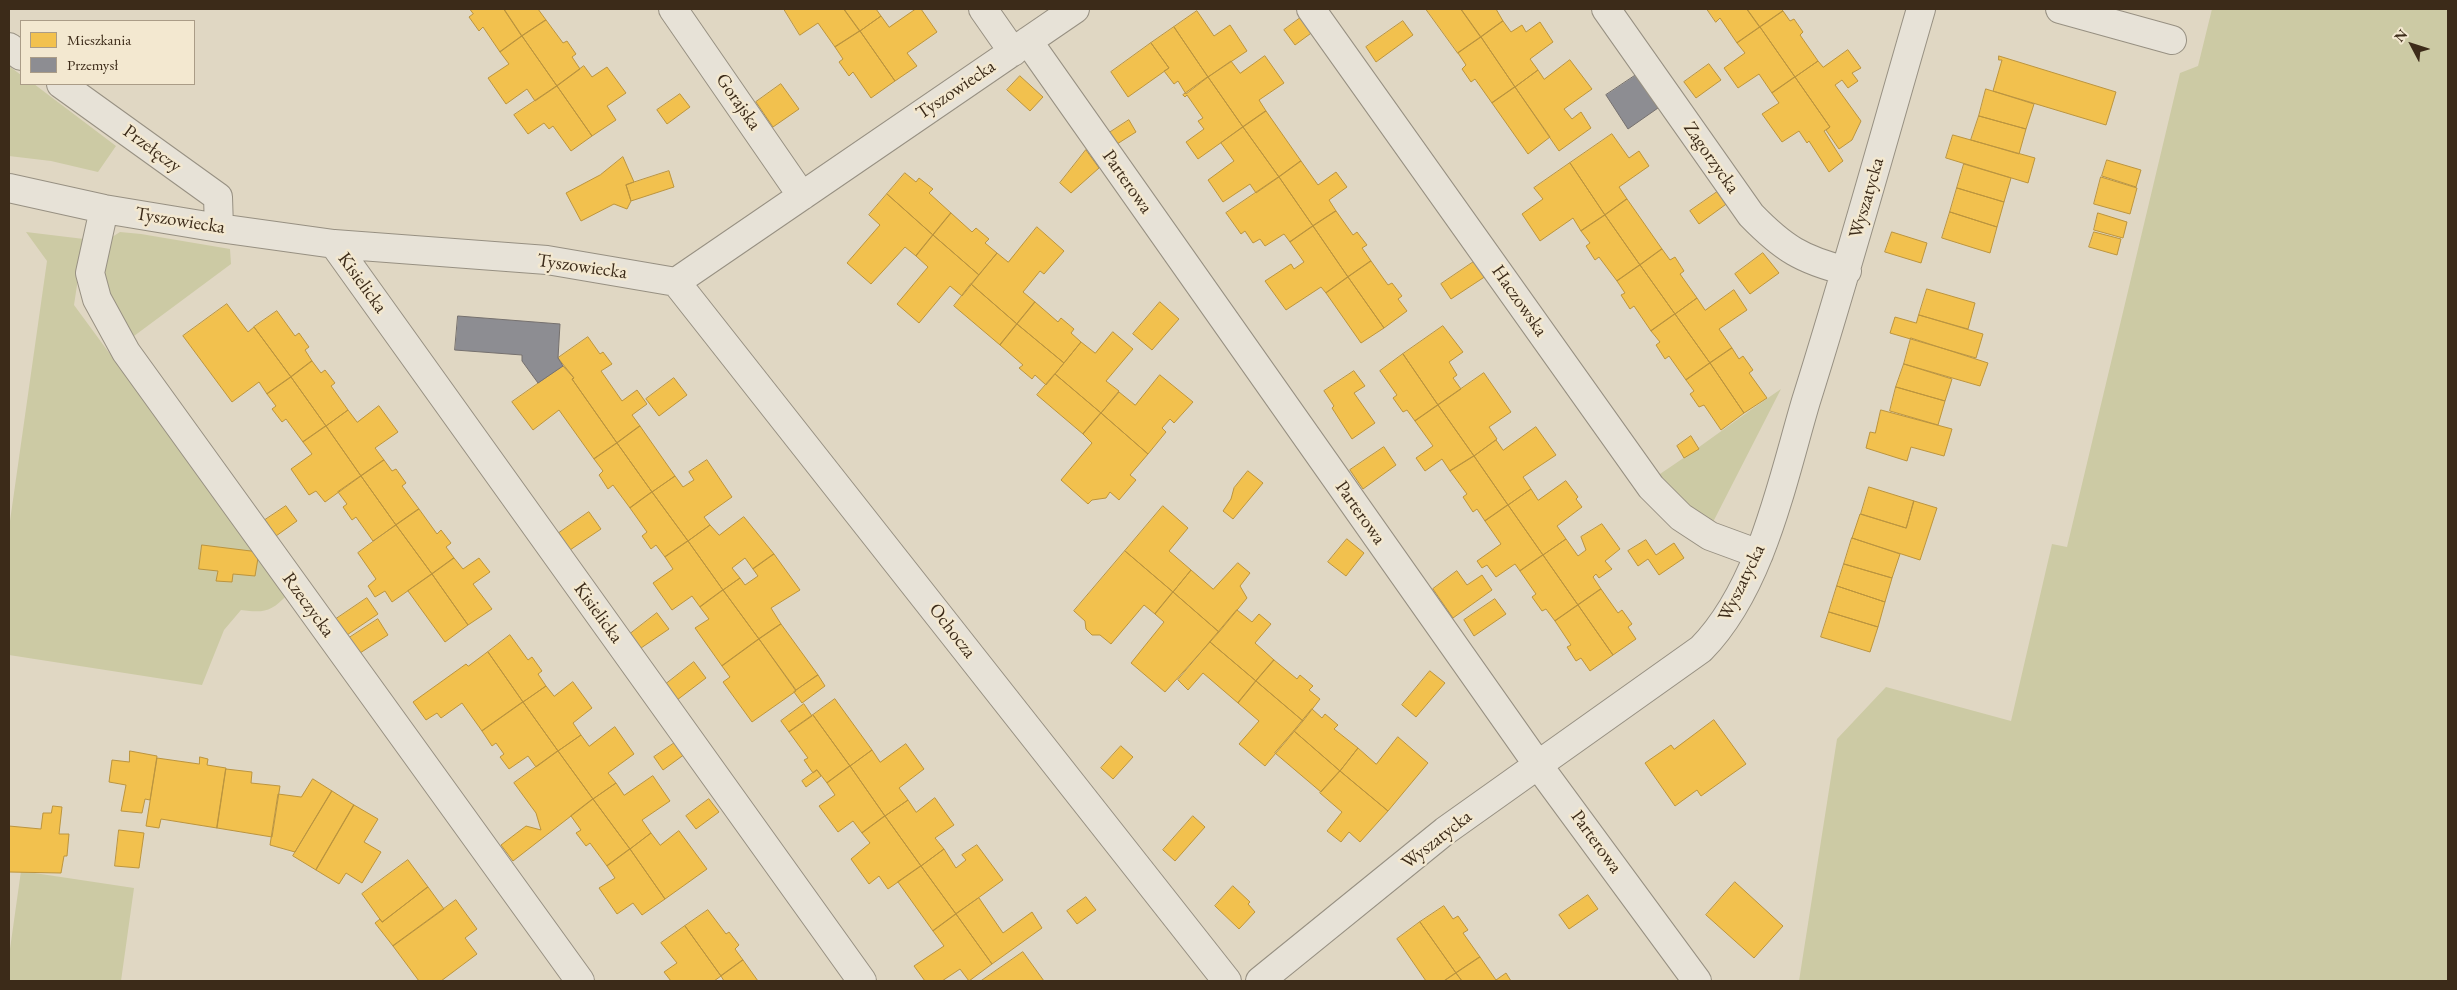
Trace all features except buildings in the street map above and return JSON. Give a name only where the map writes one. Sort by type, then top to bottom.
[{"type":"street","name":"Gorajska","points":[[673,9],[802,196]]},
{"type":"street","name":"Parterowa","points":[[983,9],[1020,46],[1538,765],[1697,981]]},
{"type":"street","name":"Tyszowiecka","points":[[9,188],[104,209],[219,228],[334,244],[547,260],[676,282],[1075,9]]},
{"type":"street","name":"Haczowska","points":[[1311,9],[1651,487],[1680,517],[1710,536],[1760,554]]},
{"type":"street","name":"Zagorzycka","points":[[1606,9],[1751,215],[1777,241],[1800,256],[1847,271]]},
{"type":"street","name":"Wyszatycka","points":[[1260,981],[1445,831],[1700,650],[1727,619],[1760,554],[1847,271],[1921,9]]},
{"type":"street","points":[[2060,9],[2172,40]]},
{"type":"street","points":[[9,47],[20,55]]},
{"type":"street","name":"Przełęczy","points":[[62,85],[218,197],[219,228]]},
{"type":"street","name":"Rzeczycka","points":[[104,209],[90,273],[97,299],[126,352],[580,981]]},
{"type":"street","name":"Kisielicka","points":[[334,244],[862,981]]},
{"type":"street","name":"Ochocza","points":[[676,282],[1227,981]]},
{"type":"shaded area","points":[[2212,9],[2448,9],[2448,981],[1799,981],[1837,739],[1886,687],[2011,721],[2052,544],[2067,547],[2180,73],[2198,66]]},
{"type":"shaded area","points":[[9,66],[20,74],[20,85],[35,85],[116,146],[98,172],[51,161],[9,156]]},
{"type":"shaded area","points":[[26,232],[84,239],[74,305],[287,595],[267,610],[241,610],[224,630],[202,685],[9,655],[9,528],[47,261]]},
{"type":"shaded area","points":[[120,232],[230,249],[231,264],[134,336],[108,299],[101,253],[109,239]]},
{"type":"shaded area","points":[[1781,389],[1711,526],[1657,476]]},
{"type":"shaded area","points":[[21,871],[134,888],[121,981],[9,981],[9,956]]}]
